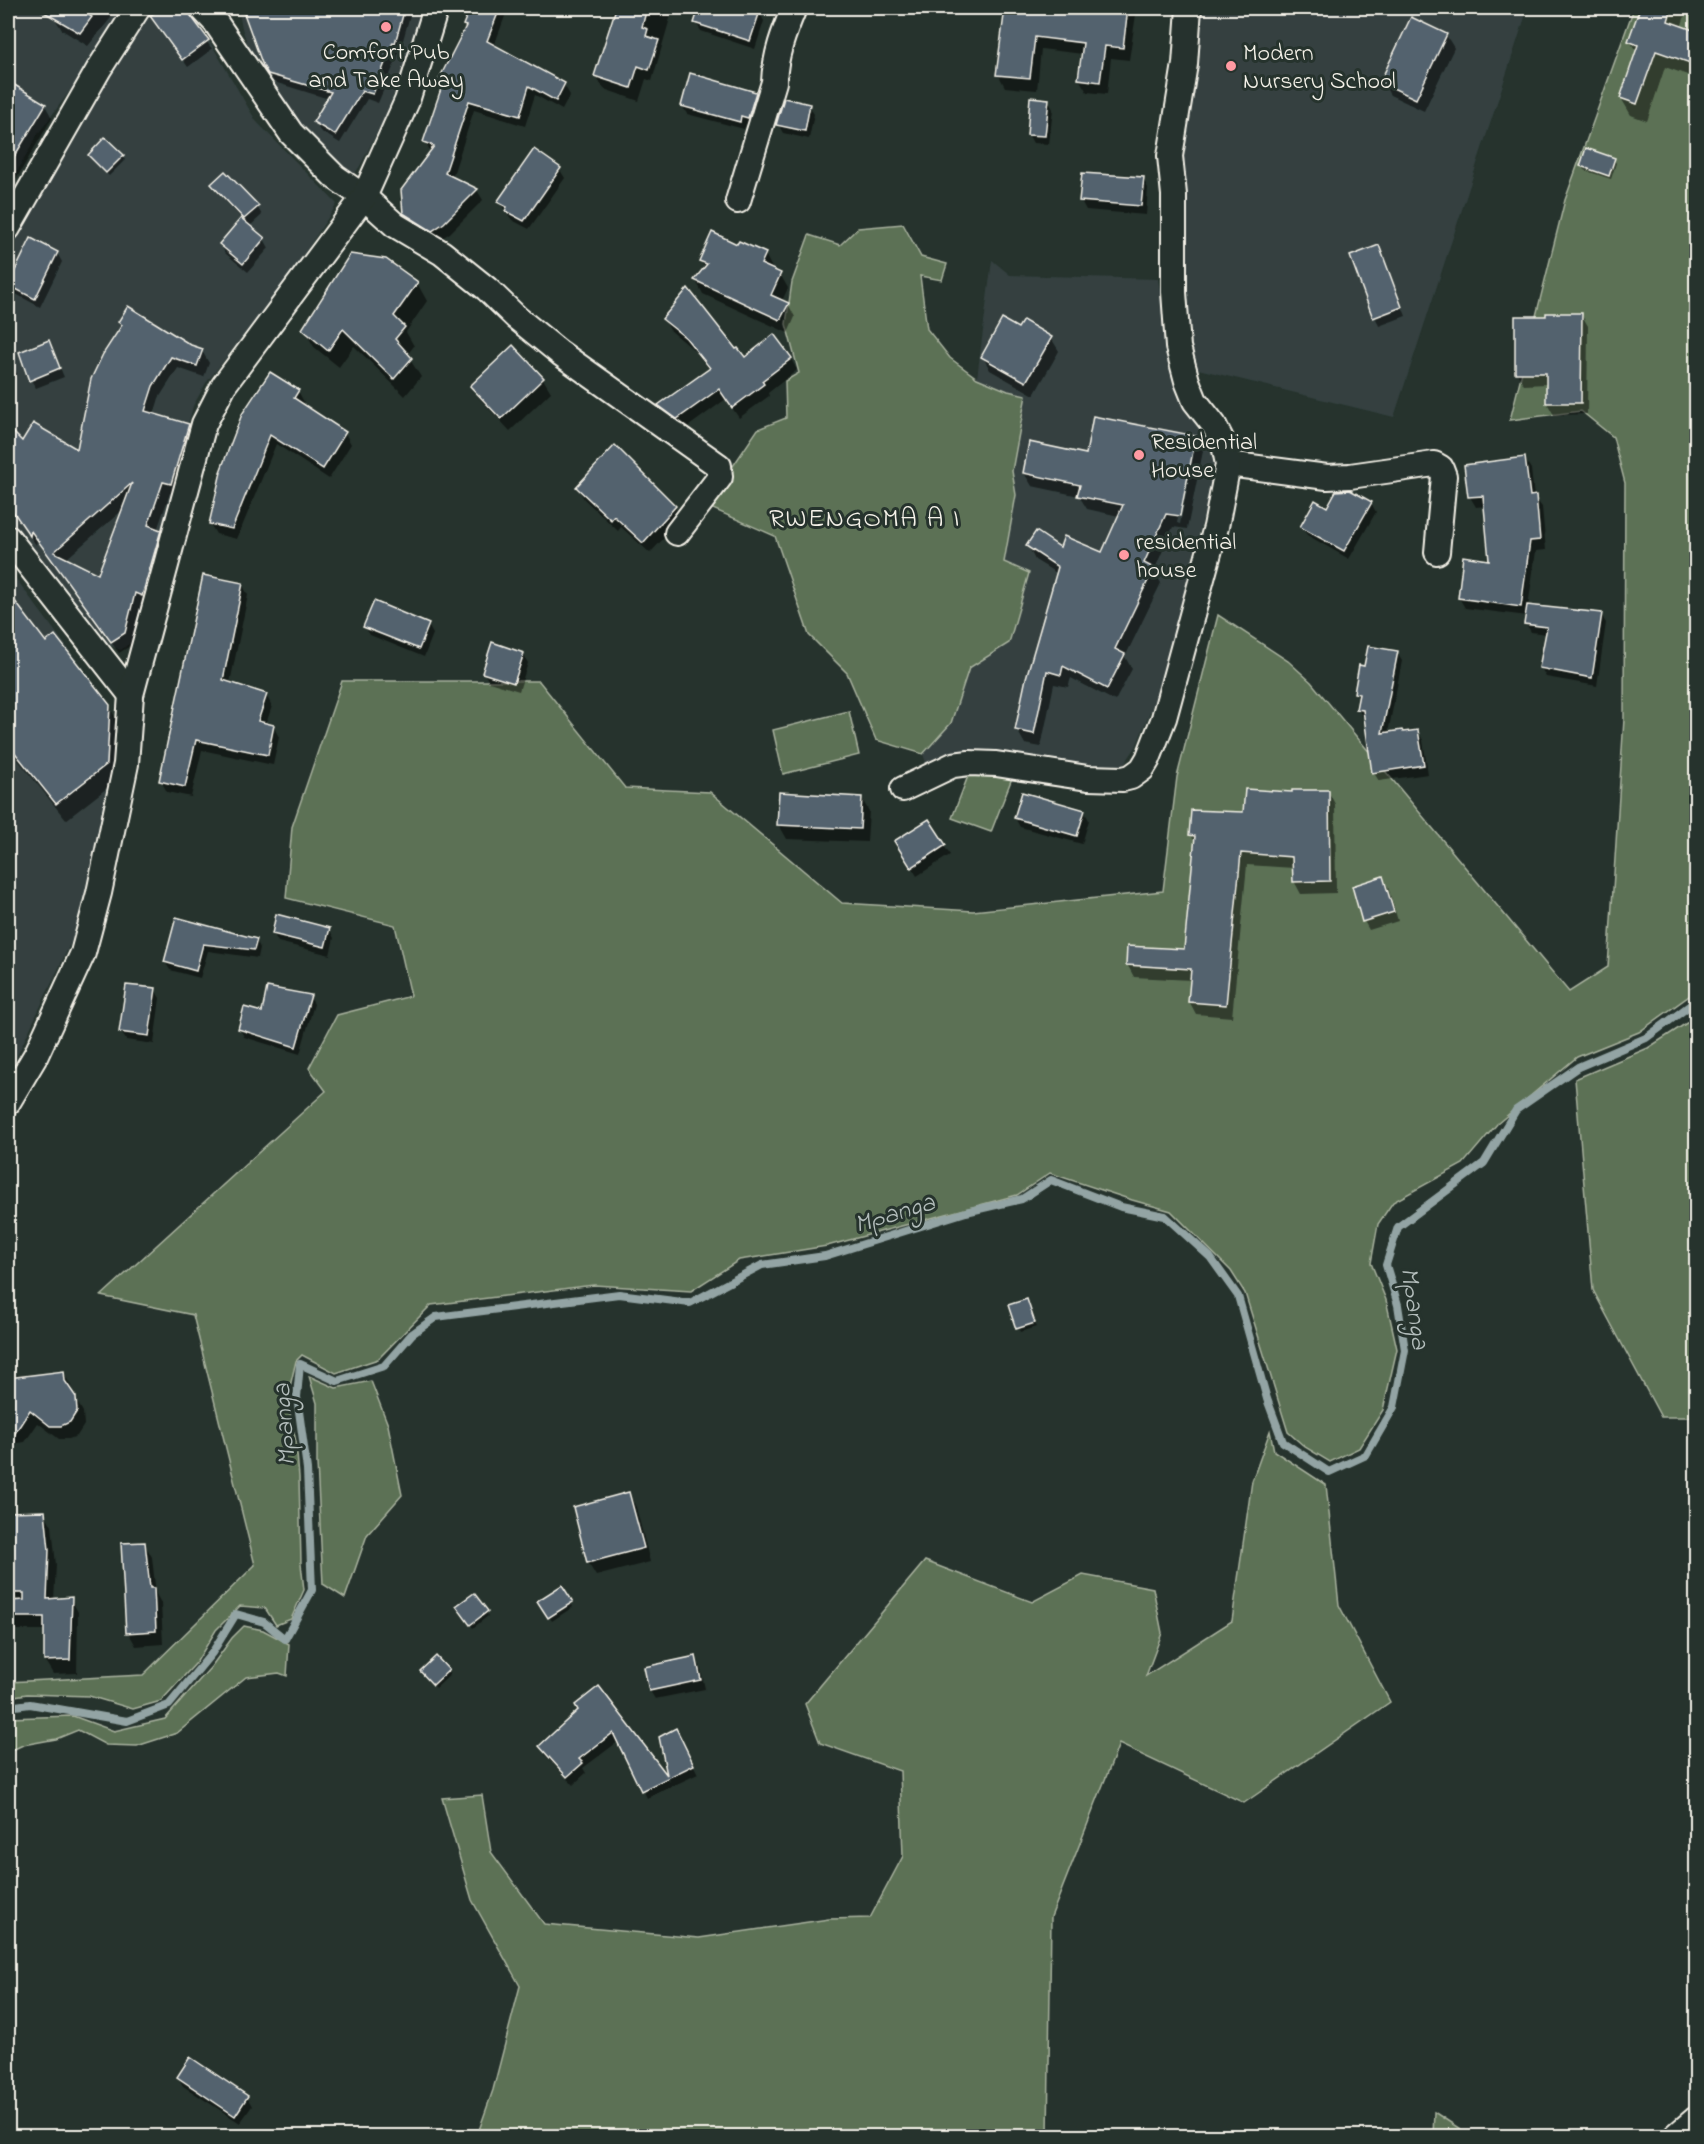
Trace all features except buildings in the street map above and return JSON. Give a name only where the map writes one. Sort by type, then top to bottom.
[{"type":"street","points":[[8,228],[93,79],[138,8]]},
{"type":"street","points":[[202,8],[216,23],[291,133],[335,177],[364,197],[395,225],[442,253],[560,353],[719,466],[720,477],[677,533]]},
{"type":"street","points":[[8,1102],[36,1055],[83,953],[99,893],[126,764],[131,695],[204,424],[214,401],[231,376],[364,197],[406,101],[436,8]]},
{"type":"street","points":[[738,201],[774,82],[774,65],[780,44],[794,8]]},
{"type":"street","points":[[903,789],[953,765],[969,763],[996,764],[1088,778],[1123,779],[1131,777],[1142,769],[1148,759],[1164,718],[1216,527],[1228,464],[1224,445],[1219,435],[1195,401],[1186,381],[1178,347],[1174,292],[1174,195],[1170,156],[1185,64],[1189,8]]},
{"type":"street","points":[[1228,464],[1328,477],[1434,464],[1441,468],[1444,476],[1437,552]]},
{"type":"street","points":[[8,538],[131,695]]},
{"type":"street","points":[[1676,2136],[1696,2119]]},
{"type":"shaded area","points":[[8,8],[131,8],[38,134],[8,188]]},
{"type":"shaded area","points":[[149,8],[185,8],[209,40],[256,121],[337,204],[282,288],[206,383],[193,406],[133,641],[121,650],[95,639],[8,515],[8,249],[31,202],[96,100]]},
{"type":"shaded area","points":[[238,8],[424,8],[412,49],[384,119],[352,177],[296,133],[255,66]]},
{"type":"shaded area","points":[[1202,8],[1528,8],[1394,417],[1198,369],[1187,363],[1180,162]]},
{"type":"shaded area","points":[[992,260],[1010,275],[1158,279],[1171,349],[1221,449],[1158,692],[1136,747],[1119,772],[930,774],[923,754],[951,723],[969,668],[1009,643],[1029,573],[1004,563],[1016,495],[1012,471],[1026,396],[977,378]]},
{"type":"shaded area","points":[[8,568],[110,705],[120,743],[83,917],[8,1075]]},
{"type":"green space","points":[[1634,8],[1696,8],[1696,991],[1639,1032],[1577,1057],[1497,1124],[1463,1164],[1393,1202],[1378,1224],[1371,1263],[1386,1300],[1397,1349],[1383,1410],[1359,1448],[1330,1462],[1305,1447],[1288,1432],[1245,1293],[1231,1271],[1171,1211],[1050,1173],[1017,1195],[827,1246],[739,1260],[691,1291],[594,1285],[431,1305],[378,1359],[336,1373],[302,1355],[296,1361],[287,1399],[296,1442],[304,1590],[291,1619],[276,1625],[265,1608],[240,1606],[216,1630],[196,1663],[161,1701],[133,1709],[89,1696],[27,1694],[8,1697],[8,1682],[143,1675],[255,1565],[193,1315],[101,1296],[326,1091],[309,1068],[337,1015],[411,996],[395,925],[286,898],[292,827],[342,681],[539,681],[625,788],[710,792],[842,903],[973,911],[1163,891],[1177,777],[1218,615],[1288,661],[1311,682],[1569,992],[1608,967],[1624,719],[1625,483],[1613,437],[1581,411],[1510,420],[1565,200]]},
{"type":"green space","points":[[903,224],[921,257],[947,264],[942,280],[920,276],[927,329],[950,358],[977,378],[1008,391],[1026,395],[1012,471],[1016,495],[1004,562],[1029,573],[1009,643],[969,668],[951,723],[923,754],[876,740],[847,673],[809,635],[775,536],[706,506],[758,429],[786,418],[785,381],[799,373],[786,324],[792,282],[809,235],[840,245],[858,228]]},
{"type":"green space","points":[[849,711],[859,755],[783,774],[773,730]]},
{"type":"green space","points":[[973,763],[1012,778],[991,832],[952,818]]},
{"type":"green space","points":[[1696,1017],[1696,1417],[1661,1417],[1593,1290],[1575,1079],[1648,1048]]},
{"type":"green space","points":[[309,1376],[336,1388],[371,1381],[388,1425],[402,1495],[367,1535],[345,1598],[323,1584],[317,1463],[317,1403]]},
{"type":"green space","points":[[1270,1431],[1274,1451],[1326,1485],[1339,1605],[1390,1702],[1244,1803],[1119,1744],[1051,1917],[1048,2136],[975,2136],[946,2129],[944,2136],[477,2136],[493,2090],[520,1986],[472,1900],[442,1798],[482,1795],[491,1852],[544,1924],[699,1938],[829,1919],[870,1918],[903,1856],[900,1771],[820,1743],[805,1704],[925,1561],[1032,1602],[1083,1575],[1153,1588],[1162,1633],[1146,1676],[1232,1621],[1252,1481]]},
{"type":"green space","points":[[244,1626],[263,1630],[289,1644],[287,1676],[279,1673],[246,1677],[177,1733],[137,1746],[106,1745],[78,1730],[56,1739],[23,1745],[8,1752],[8,1718],[73,1716],[114,1731],[165,1719]]},
{"type":"green space","points":[[1434,2112],[1471,2136],[1433,2136]]},
{"type":"waterway","name":"Mpanga","points":[[8,1707],[30,1704],[127,1721],[169,1705],[212,1653],[236,1614],[264,1622],[285,1639],[312,1590],[307,1469],[297,1397],[300,1364],[337,1381],[384,1366],[412,1334],[436,1317],[619,1294],[690,1303],[762,1265],[825,1256],[966,1212],[1022,1199],[1051,1180],[1121,1207],[1165,1216],[1210,1257],[1238,1296],[1267,1399],[1283,1442],[1329,1472],[1366,1455],[1394,1407],[1405,1350],[1398,1305],[1386,1265],[1398,1227],[1484,1163],[1516,1110],[1578,1067],[1646,1038],[1696,1001]]},
{"type":"place","name":"Comfort Pub and Take Away","points":[[386,27]]},
{"type":"place","name":"Modern Nursery School","points":[[1231,66]]},
{"type":"place","name":"Residential House","points":[[1139,455]]},
{"type":"place","name":"residential house","points":[[1124,555]]},
{"type":"district","name":"RWENGOMA A I","points":[[865,517]]}]
